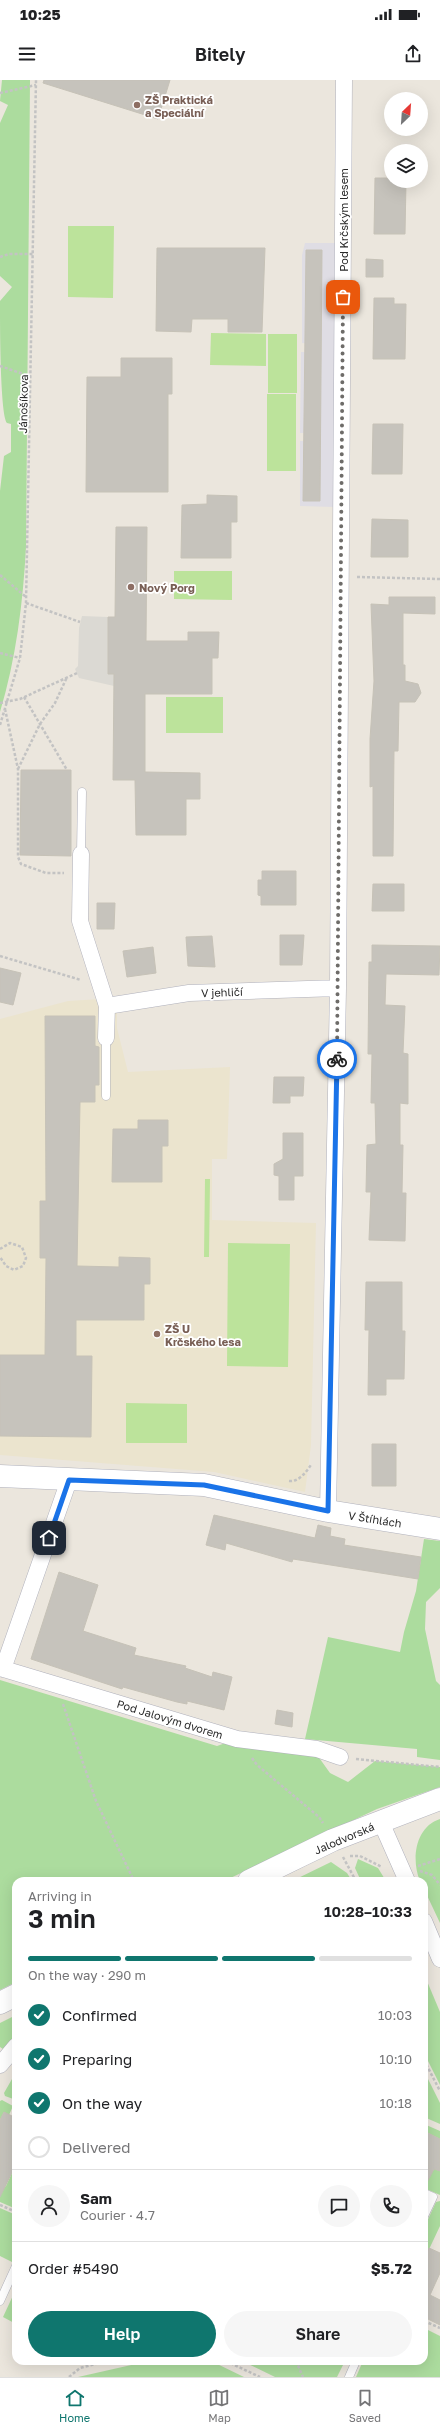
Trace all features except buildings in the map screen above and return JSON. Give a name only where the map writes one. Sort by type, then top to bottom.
[{"type":"street","name":"Pod Krčským lesem","points":[[328,1511],[338,988],[342,576],[344,80]]},
{"type":"street","points":[[81,854],[80,921],[107,1006],[106,1038]]},
{"type":"street","name":"V jehličí","points":[[107,1006],[189,993],[338,988]]},
{"type":"street","name":"V Štíhlách","points":[[0,1476],[204,1485],[328,1511],[440,1529]]},
{"type":"street","name":"Pod Jalovým dvorem","points":[[69,1480],[2,1668],[237,1738],[317,1749],[340,1757]]},
{"type":"street","name":"Jalodvorská","points":[[261,1877],[337,1852],[381,1822],[440,1799]]},
{"type":"street","points":[[381,1822],[405,1877]]},
{"type":"street","points":[[428,1930],[440,1959]]},
{"type":"street","points":[[0,2003],[12,1997]]},
{"type":"street","points":[[0,2065],[12,2051]]},
{"type":"lane","points":[[81,854],[82,792]]},
{"type":"lane","points":[[106,1038],[106,1096]]},
{"type":"lane","points":[[428,2195],[432,2197],[428,2206]]},
{"type":"lane","points":[[0,2301],[12,2275]]},
{"type":"lane","points":[[349,2377],[354,2365]]},
{"type":"path","name":"Jánošíkova","points":[[0,725],[9,701],[20,658],[27,597],[36,80]]},
{"type":"path","points":[[0,93],[36,84]]},
{"type":"path","points":[[0,256],[9,254],[34,254]]},
{"type":"path","points":[[0,366],[32,376]]},
{"type":"path","points":[[0,575],[27,597]]},
{"type":"path","points":[[342,576],[440,579]]},
{"type":"path","points":[[26,603],[80,622]]},
{"type":"path","points":[[0,653],[20,658]]},
{"type":"path","points":[[0,703],[24,697],[76,673]]},
{"type":"path","points":[[18,769],[40,724],[55,704],[68,676]]},
{"type":"path","points":[[24,697],[67,770]]},
{"type":"path","points":[[6,710],[17,754],[18,857],[21,864],[46,873],[81,873]]},
{"type":"path","points":[[0,956],[101,986]]},
{"type":"path","points":[[0,1249],[10,1243],[22,1247],[26,1258],[22,1266],[14,1270],[6,1266],[0,1257]]},
{"type":"path","points":[[282,1481],[293,1481],[305,1474],[314,1462]]},
{"type":"path","points":[[56,1685],[96,1800],[132,1877]]},
{"type":"path","points":[[237,1738],[258,1765],[320,1816],[337,1852],[353,1877]]},
{"type":"path","points":[[340,1757],[440,1767]]},
{"type":"path","points":[[337,1852],[360,1856],[374,1862],[385,1873]]},
{"type":"path","points":[[440,1859],[412,1868],[432,1875],[440,1885]]},
{"type":"path","points":[[428,2068],[440,2091]]},
{"type":"path","points":[[0,2205],[12,2210]]},
{"type":"path","points":[[428,2323],[440,2328]]},
{"type":"path","points":[[69,2377],[80,2368],[92,2365]]},
{"type":"path","points":[[234,2365],[260,2377]]},
{"type":"path","points":[[298,2365],[303,2377]]},
{"type":"shaded area","points":[[305,243],[337,243],[334,507],[300,506],[300,441],[317,441],[317,433],[300,433],[301,352],[318,352],[318,344],[302,343],[302,255]]},
{"type":"shaded area","points":[[82,616],[108,617],[108,649],[114,650],[114,665],[108,665],[108,673],[114,674],[114,686],[79,678],[75,669],[78,666],[79,628]]},
{"type":"shaded area","name":"ZŠ U Krčského lesa","points":[[117,998],[117,1028],[128,1072],[230,1067],[227,1159],[212,1159],[212,1220],[316,1223],[311,1445],[305,1492],[214,1472],[0,1455],[0,1019],[68,1001]]},
{"type":"green space","points":[[2,80],[30,80],[26,547],[18,631],[6,692],[0,712],[0,491],[4,456],[11,452],[11,424],[7,423],[3,403],[0,301],[12,287],[0,276],[0,123],[8,105],[0,101]]},
{"type":"green space","points":[[68,226],[114,226],[113,298],[68,297]]},
{"type":"green space","points":[[211,333],[266,334],[266,366],[210,365]]},
{"type":"green space","points":[[268,334],[297,334],[297,393],[268,393]]},
{"type":"green space","points":[[267,394],[296,394],[296,471],[267,471]]},
{"type":"green space","points":[[174,571],[232,571],[232,600],[174,599]]},
{"type":"green space","points":[[166,697],[223,697],[223,733],[166,733]]},
{"type":"green space","points":[[205,1179],[210,1179],[209,1257],[204,1257]]},
{"type":"green space","points":[[228,1243],[290,1244],[288,1367],[227,1366]]},
{"type":"green space","points":[[126,1403],[187,1404],[187,1443],[126,1443]]},
{"type":"green space","points":[[424,1539],[440,1541],[440,1588],[426,1602],[425,1629],[436,1681],[440,1685],[440,1760],[417,1757],[417,1749],[305,1739],[328,1637],[400,1652],[404,1632],[416,1591]]},
{"type":"green space","points":[[0,1680],[217,1746],[237,1739],[315,1752],[330,1773],[348,1782],[375,1761],[440,1767],[440,1787],[377,1809],[232,1877],[12,1877],[12,1984],[0,1990]]},
{"type":"green space","points":[[440,1819],[440,1923],[428,1898],[428,1877],[418,1877],[416,1864],[417,1845],[420,1837],[425,1829]]},
{"type":"green space","points":[[358,1859],[378,1868],[384,1877],[359,1877],[355,1868]]},
{"type":"green space","points":[[331,1862],[347,1873],[350,1877],[330,1877],[300,1877]]},
{"type":"green space","points":[[428,1984],[440,2012],[440,2085],[428,2061]]},
{"type":"green space","points":[[12,2017],[12,2040],[3,2049],[0,2047],[0,2023]]},
{"type":"green space","points":[[12,2079],[12,2099],[5,2096],[4,2093]]},
{"type":"green space","points":[[428,2079],[440,2103],[440,2124],[428,2119]]},
{"type":"green space","points":[[2,2100],[12,2105],[12,2108],[9,2115],[4,2112],[0,2120],[0,2101]]},
{"type":"green space","points":[[428,2126],[440,2131],[440,2139],[428,2133]]},
{"type":"green space","points":[[428,2169],[433,2171],[434,2169],[440,2171],[440,2195],[428,2190]]},
{"type":"green space","points":[[12,2173],[12,2207],[0,2202],[0,2191],[6,2186]]},
{"type":"green space","points":[[440,2201],[440,2226],[428,2252],[428,2219],[436,2202]]},
{"type":"green space","points":[[0,2208],[12,2213],[12,2262],[0,2256]]},
{"type":"green space","points":[[12,2298],[12,2322],[3,2317]]},
{"type":"green space","points":[[428,2330],[440,2336],[440,2377],[356,2377],[361,2365],[428,2365]]},
{"type":"green space","points":[[131,2365],[219,2365],[244,2377],[78,2377]]},
{"type":"green space","points":[[250,2365],[343,2365],[337,2377],[275,2377]]},
{"type":"way so far","points":[[337,1059],[343,297]]},
{"type":"place","name":"ZŠ Praktická a Speciální","points":[[137,105]]},
{"type":"place","name":"Nový Porg","points":[[131,587]]},
{"type":"place","name":"ZŠ U Krčského lesa","points":[[157,1334]]},
{"type":"route","points":[[49,1538],[69,1480],[204,1485],[328,1511],[337,1059]]}]
